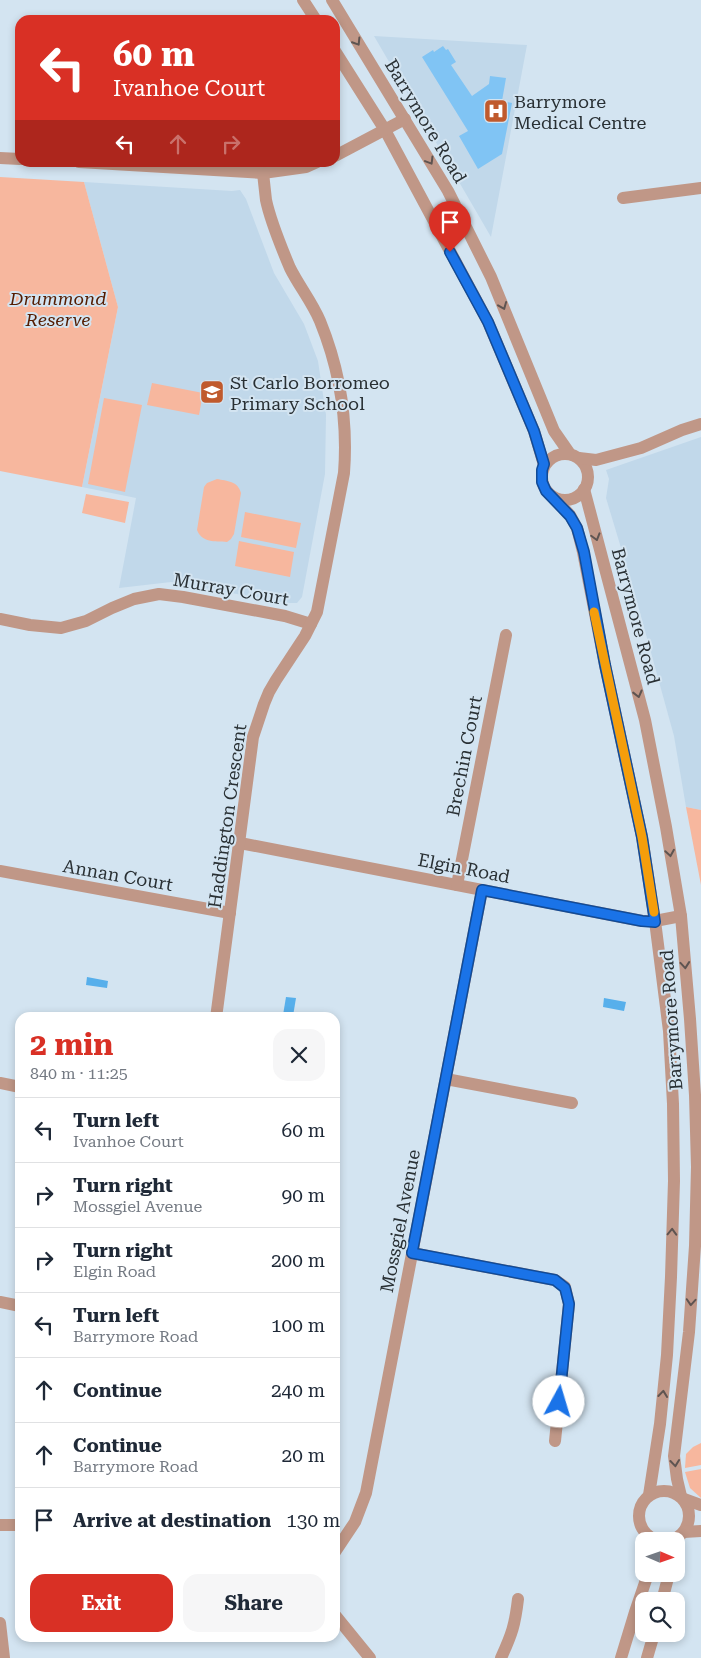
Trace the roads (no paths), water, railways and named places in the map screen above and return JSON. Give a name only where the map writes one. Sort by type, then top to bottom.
[{"type":"street","points":[[304,0],[313,15]]},
{"type":"street","name":"Barrymore Road","points":[[332,0],[448,191],[487,268],[554,431],[567,450],[575,456]]},
{"type":"street","points":[[340,58],[385,130],[488,322],[534,431],[544,464]]},
{"type":"street","points":[[340,153],[405,119]]},
{"type":"street","points":[[0,158],[15,159]]},
{"type":"street","points":[[163,167],[263,173],[306,167]]},
{"type":"street","name":"Haddington Crescent","points":[[217,1012],[255,728],[276,680],[300,645],[318,607],[344,473],[344,405],[334,363],[320,319],[291,268],[269,210],[263,173]]},
{"type":"street","points":[[623,198],[701,188]]},
{"type":"street","points":[[622,453],[598,467],[574,498],[565,500],[553,497],[546,491],[542,482],[544,464],[556,455],[596,460],[622,453],[641,448],[701,424]]},
{"type":"street","points":[[575,456],[585,464],[588,471],[586,484]]},
{"type":"street","name":"Barrymore Road","points":[[586,484],[645,720],[681,916],[691,1038],[697,1167],[695,1246],[689,1332],[674,1456],[677,1479],[683,1498]]},
{"type":"street","name":"Barrymore Road","points":[[553,497],[570,516],[577,528],[584,552],[603,656],[642,837],[669,1031],[673,1104],[674,1181],[666,1355],[660,1424],[649,1495]]},
{"type":"street","name":"Murray Court","points":[[0,619],[30,625],[61,628],[86,622],[112,608],[134,600],[159,594],[285,616],[311,624]]},
{"type":"street","name":"Brechin Court","points":[[457,885],[506,635]]},
{"type":"street","name":"Elgin Road","points":[[240,843],[642,921],[655,922],[681,916]]},
{"type":"street","name":"Annan Court","points":[[0,871],[230,913]]},
{"type":"street","name":"Mossgiel Avenue","points":[[340,1544],[355,1522],[366,1493],[482,890]]},
{"type":"street","points":[[446,1079],[572,1103]]},
{"type":"street","points":[[0,1083],[15,1086]]},
{"type":"street","points":[[412,1253],[555,1280],[565,1288],[569,1304],[555,1441]]},
{"type":"street","points":[[0,1302],[15,1305]]},
{"type":"street","points":[[644,1532],[640,1523],[639,1512],[642,1502],[649,1495],[660,1490],[672,1491],[683,1498],[701,1505]]},
{"type":"street","points":[[682,1532],[688,1525],[690,1516],[683,1498]]},
{"type":"street","points":[[0,1525],[15,1525]]},
{"type":"street","points":[[685,1535],[701,1531]]},
{"type":"street","points":[[621,1658],[645,1582]]},
{"type":"street","points":[[501,1658],[516,1622],[518,1599]]},
{"type":"street","points":[[340,1621],[370,1658]]},
{"type":"street","points":[[0,1623],[4,1658]]},
{"type":"street","points":[[647,1658],[652,1642]]},
{"type":"water","points":[[87,977],[108,981],[107,988],[86,985]]},
{"type":"water","points":[[286,997],[296,998],[294,1012],[284,1012]]},
{"type":"water","points":[[604,998],[626,1002],[624,1011],[603,1007]]},
{"type":"place","name":"Barrymore Medical Centre","points":[[496,111]]},
{"type":"place","name":"St Carlo Borromeo Primary School","points":[[212,392]]},
{"type":"park label","name":"Drummond Reserve","points":[[58,308]]}]
